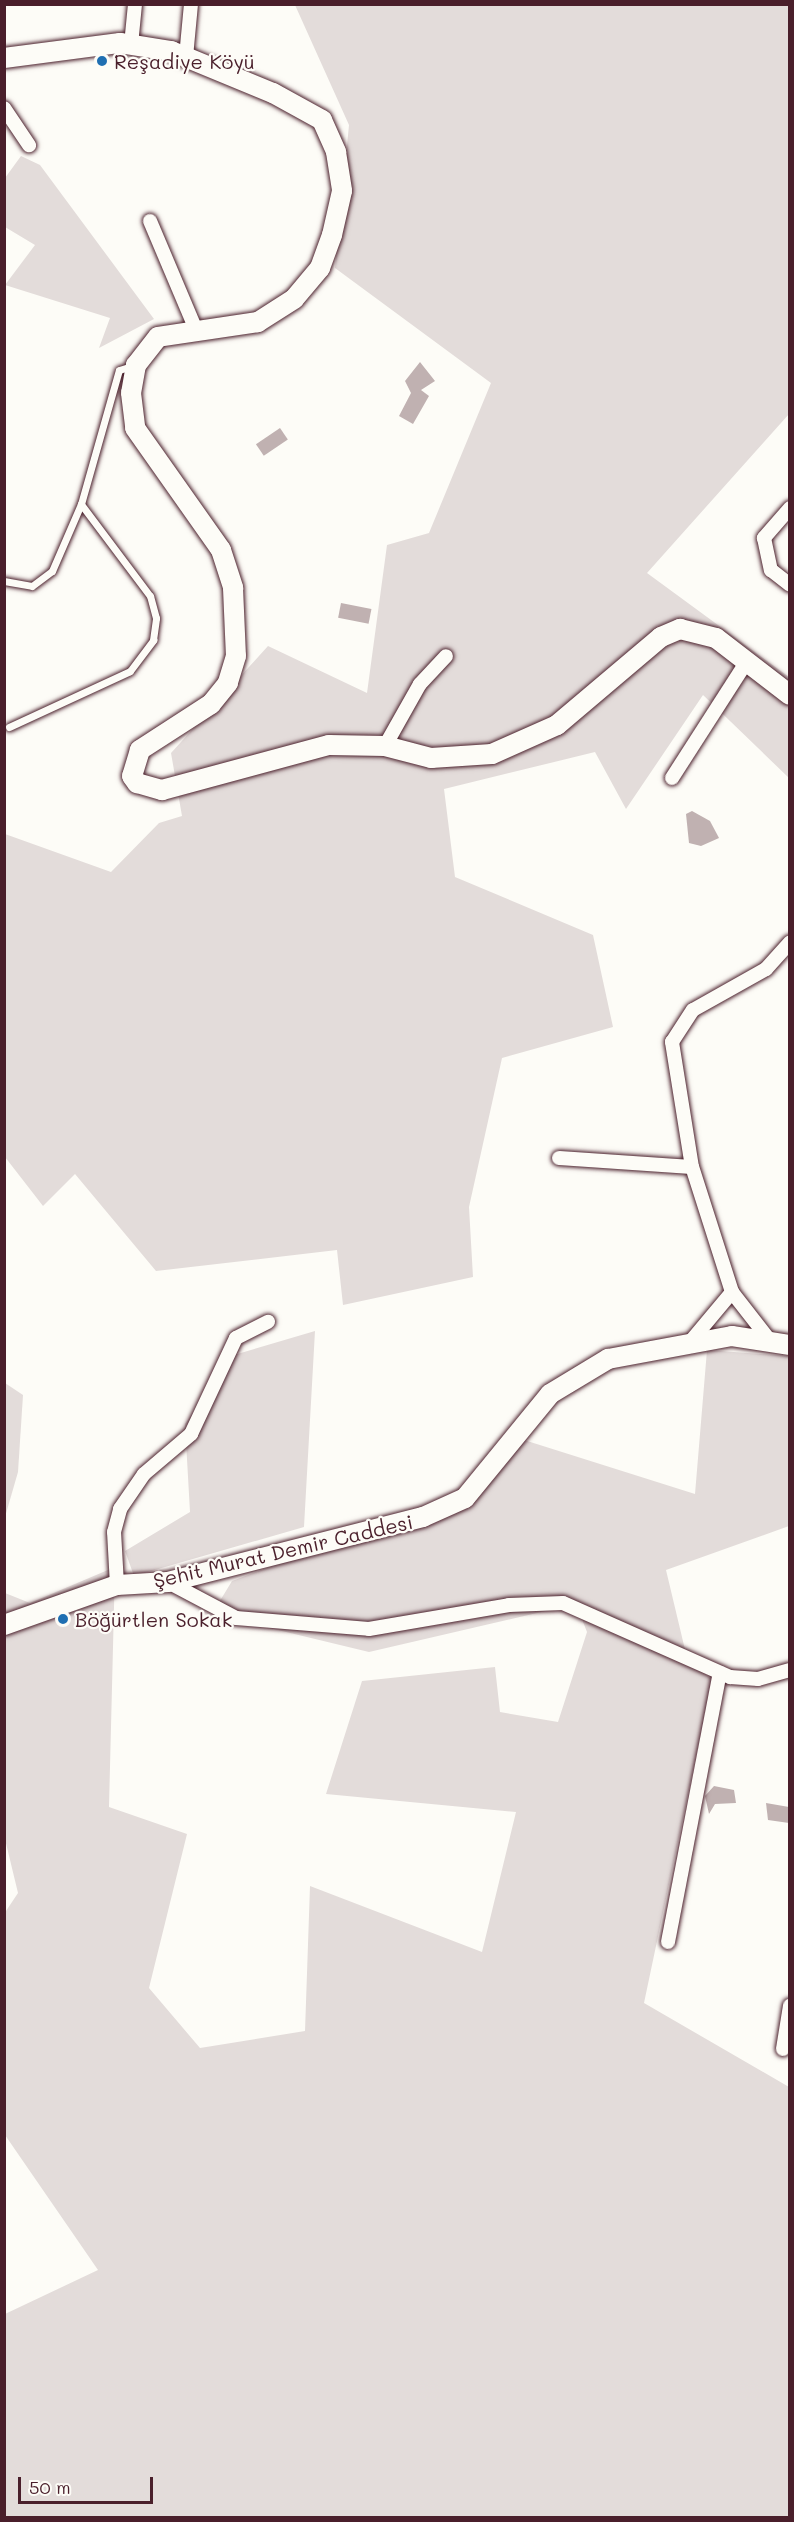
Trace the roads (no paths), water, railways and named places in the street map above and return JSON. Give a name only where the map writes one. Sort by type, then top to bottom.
[{"type":"street","points":[[131,45],[135,4]]},
{"type":"street","points":[[186,57],[191,4]]},
{"type":"street","points":[[4,58],[131,45],[186,57],[273,93],[322,120],[336,152],[342,191],[320,268],[294,299],[258,322],[158,337],[136,365],[130,405],[135,428],[221,550],[233,588],[236,656],[228,683],[211,704],[140,750],[132,776],[137,783],[162,790],[329,745],[385,746],[431,758],[492,754],[557,724],[661,637],[680,629],[701,630],[747,661],[789,696]]},
{"type":"street","points":[[4,108],[29,145]]},
{"type":"street","points":[[150,221],[196,330]]},
{"type":"street","points":[[789,508],[764,538],[764,556],[789,585]]},
{"type":"street","points":[[385,746],[420,684],[446,657]]},
{"type":"street","points":[[672,778],[747,661]]},
{"type":"street","points":[[780,1344],[732,1292],[692,1167],[672,1042],[693,1010],[766,969],[789,942]]},
{"type":"street","points":[[559,1158],[692,1167]]},
{"type":"street","points":[[691,1341],[732,1292]]},
{"type":"street","points":[[117,1585],[114,1532],[120,1509],[144,1474],[191,1434],[236,1338],[268,1322]]},
{"type":"street","name":"Şehit Murat Demir Caddesi","points":[[4,1625],[117,1585],[168,1582],[434,1512],[465,1498],[550,1395],[608,1359],[691,1341],[732,1336],[780,1344]]},
{"type":"street","points":[[168,1582],[236,1618],[369,1629],[509,1605],[563,1603],[720,1672],[758,1679],[789,1670]]},
{"type":"street","points":[[668,1942],[720,1672]]},
{"type":"street","points":[[783,2049],[789,2006]]},
{"type":"lane","points":[[4,581],[32,586],[47,577],[81,504],[119,370],[136,365]]},
{"type":"lane","points":[[9,727],[130,671],[153,640],[156,618],[150,596],[81,504]]},
{"type":"place","name":"Reşadiye Köyü","points":[[102,61]]},
{"type":"place","name":"Böğürtlen Sokak","points":[[63,1619]]}]
